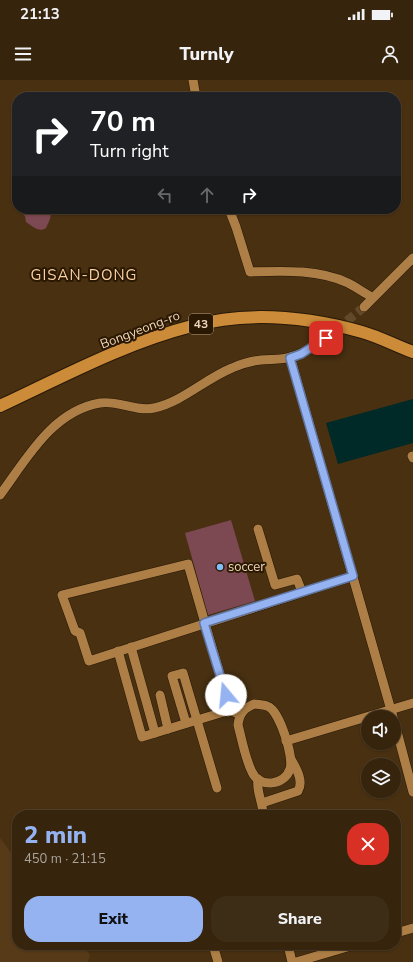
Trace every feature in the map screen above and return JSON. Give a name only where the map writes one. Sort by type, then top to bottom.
[{"type":"highway","name":"Bongyeong-ro","points":[[0,406],[139,343],[193,325],[238,318],[288,318],[323,323],[363,333],[413,352]]},
{"type":"street","points":[[193,80],[195,92]]},
{"type":"street","points":[[231,214],[250,272],[284,271],[331,278],[348,283],[372,297]]},
{"type":"street","points":[[364,307],[372,297],[413,258]]},
{"type":"street","points":[[0,495],[49,430],[75,412],[100,403],[114,402],[144,408],[157,407],[179,398],[231,368],[260,360],[290,358],[301,354],[326,338]]},
{"type":"street","points":[[290,358],[392,710]]},
{"type":"street","points":[[258,529],[275,585],[298,579],[302,592]]},
{"type":"street","points":[[230,710],[204,623],[188,564],[62,595],[75,631],[80,633],[89,661],[204,623],[353,576]]},
{"type":"street","points":[[131,647],[155,733]]},
{"type":"street","points":[[118,652],[142,737],[230,710],[240,715]]},
{"type":"street","points":[[186,723],[172,676],[183,673],[216,788]]},
{"type":"street","points":[[160,695],[168,729]]},
{"type":"street","points":[[401,710],[413,703]]},
{"type":"street","points":[[254,704],[263,704],[270,707],[278,718],[286,742],[290,759],[290,770],[282,780],[270,783],[258,779],[252,772],[238,725],[240,715],[249,706],[254,704]]},
{"type":"street","points":[[286,742],[361,723]]},
{"type":"street","points":[[401,746],[413,792]]},
{"type":"street","points":[[262,803],[298,791],[300,783],[297,770],[290,759]]},
{"type":"street","points":[[258,779],[258,792],[263,810]]},
{"type":"street","points":[[401,932],[413,928]]},
{"type":"street","points":[[214,950],[218,962]]},
{"type":"street","points":[[289,950],[292,962]]},
{"type":"street","points":[[296,962],[337,950]]},
{"type":"shaded area","points":[[23,214],[50,214],[51,216],[46,228],[41,230],[26,222]]},
{"type":"shaded area","name":"soccer","points":[[231,520],[255,601],[208,615],[185,533]]},
{"type":"shaded area","points":[[0,838],[12,854],[12,950],[86,950],[90,955],[88,962],[0,962]]},
{"type":"water","points":[[413,399],[413,443],[338,464],[326,423]]},
{"type":"tunnel","points":[[326,338],[364,307]]},
{"type":"place","name":"soccer","points":[[220,567]]},
{"type":"district","name":"GISAN-DONG","points":[[84,275]]},
{"type":"route","points":[[226,695],[204,623],[353,576],[290,358],[301,354],[326,338]]}]
